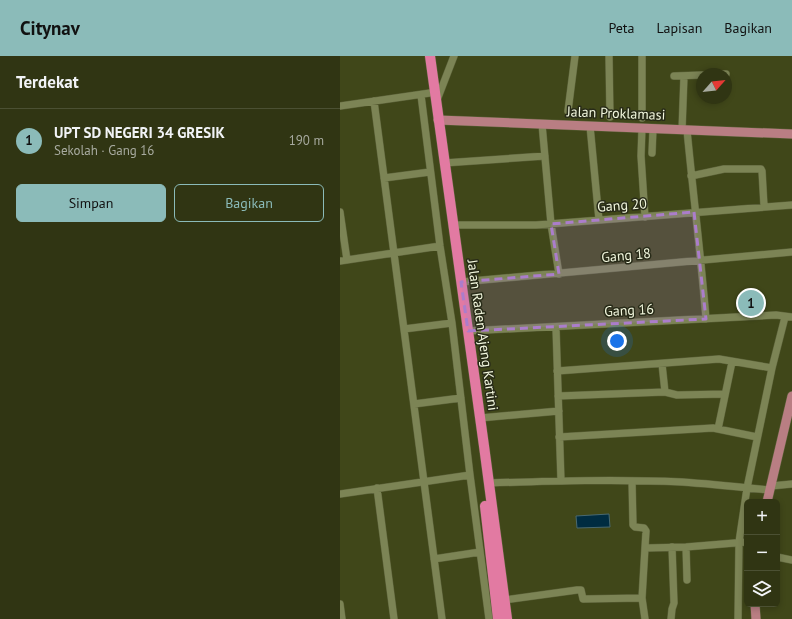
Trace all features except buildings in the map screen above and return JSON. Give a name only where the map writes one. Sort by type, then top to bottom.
[{"type":"highway","name":"Jalan Raden Ajeng Kartini","points":[[425,56],[425,94],[483,460],[498,619]]},
{"type":"highway","name":"Jalan Raden Ajeng Kartini","points":[[430,56],[480,418],[481,446]]},
{"type":"highway","name":"Jalan Raden Ajeng Kartini","points":[[483,460],[489,483],[507,619]]},
{"type":"main road","name":"Jalan Proklamasi","points":[[438,120],[792,134]]},
{"type":"main road","points":[[768,499],[792,396]]},
{"type":"main road","points":[[756,607],[756,619]]},
{"type":"street","points":[[436,102],[454,56]]},
{"type":"street","points":[[568,111],[575,56]]},
{"type":"street","points":[[609,56],[610,117]]},
{"type":"street","points":[[642,56],[642,118]]},
{"type":"street","points":[[674,76],[696,75]]},
{"type":"street","points":[[684,76],[685,130],[694,212],[702,261],[706,319]]},
{"type":"street","points":[[340,106],[425,94],[430,172],[452,323],[489,619]]},
{"type":"street","points":[[374,101],[442,619]]},
{"type":"street","points":[[542,124],[551,224],[559,274]]},
{"type":"street","points":[[590,126],[599,220]]},
{"type":"street","points":[[642,128],[641,156],[645,217]]},
{"type":"street","points":[[652,153],[653,129]]},
{"type":"street","points":[[444,164],[545,156]]},
{"type":"street","points":[[691,176],[724,169],[760,168],[762,171],[764,206]]},
{"type":"street","points":[[384,178],[430,172]]},
{"type":"street","name":"Gang 20","points":[[453,226],[551,224],[764,206],[792,205]]},
{"type":"street","points":[[340,212],[343,260],[440,246]]},
{"type":"street","name":"Gang 18","points":[[461,282],[792,252]]},
{"type":"street","name":"Gang 16","points":[[468,331],[556,328],[776,315],[788,317]]},
{"type":"street","points":[[738,619],[738,542],[747,488],[772,368],[788,317]]},
{"type":"street","points":[[404,329],[452,323]]},
{"type":"street","points":[[556,328],[561,481]]},
{"type":"street","points":[[558,371],[719,360],[772,368]]},
{"type":"street","points":[[718,429],[732,362]]},
{"type":"street","points":[[662,364],[665,392]]},
{"type":"street","points":[[558,396],[665,392],[677,395],[725,394]]},
{"type":"street","points":[[414,404],[461,398]]},
{"type":"street","points":[[480,418],[559,411]]},
{"type":"street","points":[[559,437],[713,428],[757,437]]},
{"type":"street","points":[[340,494],[470,475]]},
{"type":"street","points":[[489,483],[632,481],[682,482],[747,488],[770,488],[792,484]]},
{"type":"street","points":[[632,481],[632,524],[635,527],[646,530],[642,598],[645,619]]},
{"type":"street","points":[[377,488],[394,619]]},
{"type":"street","points":[[646,548],[686,547],[744,542]]},
{"type":"street","points":[[671,619],[674,603],[672,547]]},
{"type":"street","points":[[686,547],[687,580]]},
{"type":"street","points":[[434,559],[480,552]]},
{"type":"street","points":[[780,558],[792,560]]},
{"type":"street","points":[[505,600],[577,590],[580,590],[582,599],[642,598]]},
{"type":"street","points":[[340,604],[342,619]]},
{"type":"highlighted area","points":[[694,212],[706,319],[468,331],[461,282],[559,274],[551,224]]},
{"type":"water","points":[[609,514],[610,527],[577,528],[576,516]]},
{"type":"place","name":"UPT SD NEGERI 34 GRESIK","points":[[751,303]]}]
